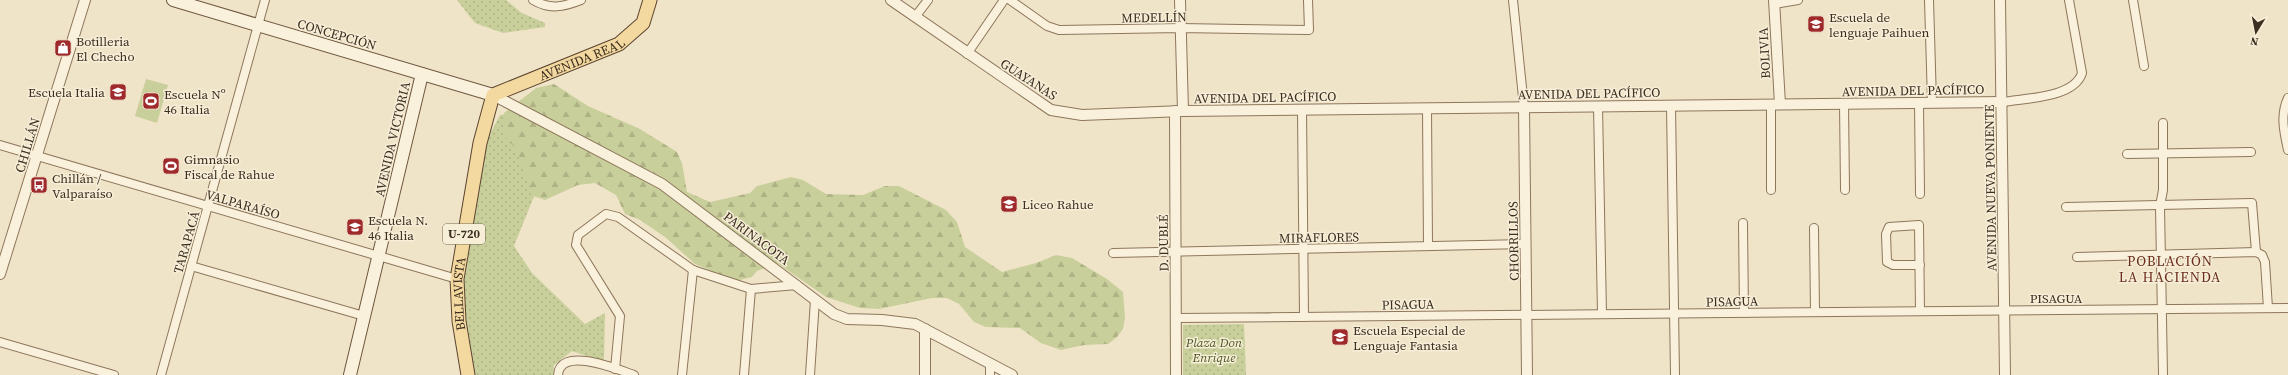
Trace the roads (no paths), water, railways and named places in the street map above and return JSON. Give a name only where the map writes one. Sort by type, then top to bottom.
[{"type":"main road","name":"CONCEPCIÓN","points":[[173,0],[493,95]]},
{"type":"main road","name":"AVENIDA REAL","points":[[493,95],[620,44],[643,23],[650,0]]},
{"type":"main road","name":"AVENIDA VICTORIA","points":[[350,375],[422,74]]},
{"type":"main road","name":"BELLAVISTA","points":[[468,375],[459,321],[457,279],[480,143],[493,95]]},
{"type":"street","name":"CHILLÁN","points":[[0,274],[85,0]]},
{"type":"street","name":"TARAPACÁ","points":[[161,375],[265,0]]},
{"type":"street","points":[[533,0],[543,6],[563,7],[581,0]]},
{"type":"street","name":"GUAYANAS","points":[[891,0],[967,54],[1051,110],[1082,115],[1179,111]]},
{"type":"street","points":[[916,17],[928,0]]},
{"type":"street","points":[[967,54],[1004,0]]},
{"type":"street","name":"MEDELLÍN","points":[[1010,0],[1047,26],[1059,30],[1180,28],[1309,30],[1308,0]]},
{"type":"street","name":"D. DUBLÉ","points":[[1176,375],[1176,252],[1180,0]]},
{"type":"street","points":[[1513,0],[1524,107]]},
{"type":"street","points":[[1774,2],[1798,0]]},
{"type":"street","points":[[1929,0],[1932,102]]},
{"type":"street","name":"AVENIDA NUEVA PONIENTE","points":[[2000,0],[2003,102],[2005,375]]},
{"type":"street","points":[[2003,102],[2060,93],[2074,87],[2080,80],[2082,73],[2069,0]]},
{"type":"street","points":[[2133,0],[2144,66]]},
{"type":"street","name":"BOLIVIA","points":[[1774,2],[1776,104]]},
{"type":"street","name":"PARINACOTA","points":[[493,95],[662,184],[827,310],[847,319],[882,320],[915,324],[926,329],[990,370],[1012,375]]},
{"type":"street","points":[[2288,98],[2284,106],[2283,117],[2288,150]]},
{"type":"street","name":"AVENIDA DEL PACÍFICO","points":[[1179,111],[2003,102]]},
{"type":"street","points":[[1919,103],[1920,194]]},
{"type":"street","points":[[1771,190],[1776,104]]},
{"type":"street","points":[[1844,104],[1845,190]]},
{"type":"street","points":[[1671,105],[1675,375]]},
{"type":"street","points":[[1598,106],[1602,314]]},
{"type":"street","name":"CHORRILLOS","points":[[1524,107],[1527,375]]},
{"type":"street","points":[[1427,108],[1428,246]]},
{"type":"street","points":[[1302,110],[1304,317]]},
{"type":"street","points":[[2162,375],[2160,206],[2163,190],[2163,123]]},
{"type":"street","name":"VALPARAÍSO","points":[[0,145],[457,279]]},
{"type":"street","points":[[2127,154],[2251,152]]},
{"type":"street","points":[[2066,207],[2252,203],[2256,252]]},
{"type":"street","points":[[615,369],[620,316],[576,244],[578,235],[606,214],[612,215],[693,270],[751,289],[796,285]]},
{"type":"street","points":[[1744,223],[1744,313]]},
{"type":"street","points":[[1920,265],[1893,265],[1887,262],[1886,234],[1888,227],[1919,225],[1920,265],[1920,311]]},
{"type":"street","points":[[1814,228],[1816,312]]},
{"type":"street","name":"MIRAFLORES","points":[[1114,253],[1526,244]]},
{"type":"street","points":[[2077,256],[2161,256],[2256,252],[2262,255],[2265,262],[2268,308]]},
{"type":"street","points":[[191,266],[364,316]]},
{"type":"street","points":[[682,375],[693,270]]},
{"type":"street","points":[[744,375],[751,289]]},
{"type":"street","points":[[810,375],[815,300]]},
{"type":"street","name":"PISAGUA","points":[[1177,318],[2288,308]]},
{"type":"street","points":[[925,375],[926,329]]},
{"type":"street","points":[[0,342],[114,375]]},
{"type":"street","points":[[558,375],[559,370],[566,363],[576,360],[588,361],[634,375]]},
{"type":"place","name":"Escuela de lenguaje Paihuen","points":[[1816,24]]},
{"type":"place","name":"Botilleria El Checho","points":[[63,48]]},
{"type":"place","name":"Escuela Italia","points":[[118,92]]},
{"type":"place","name":"Escuela Nº 46 Italia","points":[[151,101]]},
{"type":"place","name":"Gimnasio Fiscal de Rahue","points":[[171,166]]},
{"type":"place","name":"Chillán / Valparaíso","points":[[39,185]]},
{"type":"place","name":"Liceo Rahue","points":[[1009,204]]},
{"type":"place","name":"Escuela N. 46 Italia","points":[[355,227]]},
{"type":"place","name":"Escuela Especial de Lenguaje Fantasia","points":[[1340,337]]},
{"type":"district","name":"POBLACIÓN LA HACIENDA","points":[[2170,270]]},
{"type":"park label","name":"Plaza Don Enrique","points":[[1214,350]]}]
